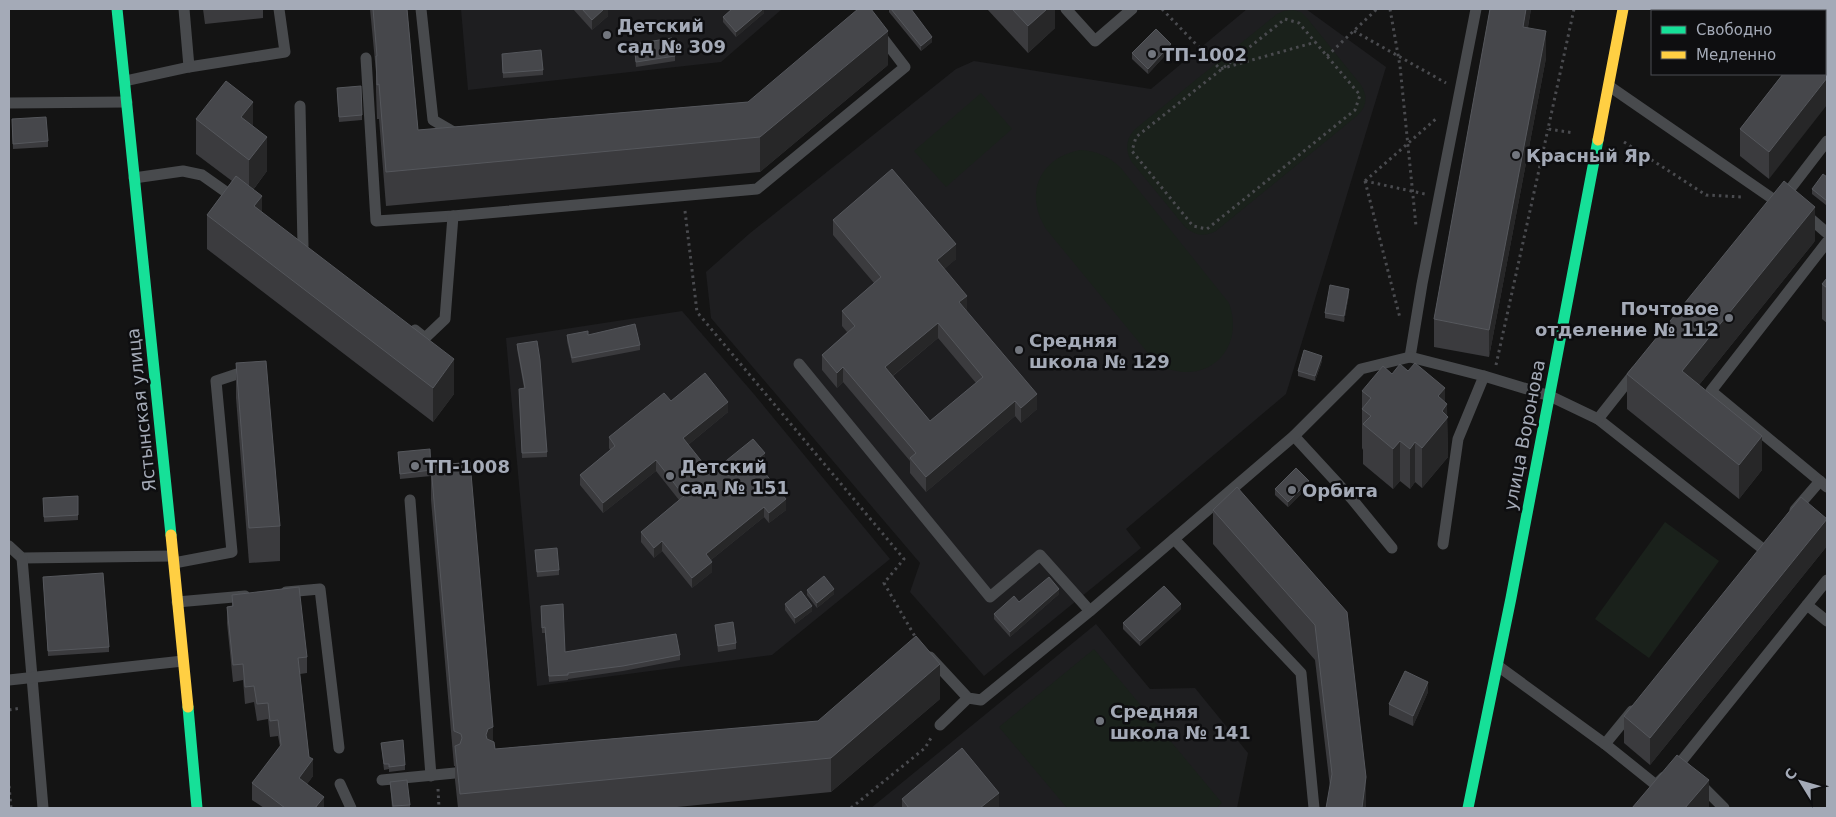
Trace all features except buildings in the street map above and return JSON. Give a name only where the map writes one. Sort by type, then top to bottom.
[{"type":"main road","name":"Ястынская улица","points":[[117,9],[174,560],[197,808]]},
{"type":"main road","name":"улица Воронова","points":[[1468,808],[1498,666],[1623,9]]},
{"type":"lane","points":[[184,9],[189,67]]},
{"type":"lane","points":[[125,81],[189,67],[284,52],[280,9]]},
{"type":"lane","points":[[421,9],[432,120],[464,138]]},
{"type":"lane","points":[[1066,9],[1095,41],[1132,9]]},
{"type":"lane","points":[[1410,357],[1422,284],[1476,9]]},
{"type":"lane","points":[[366,58],[376,221],[453,216],[757,188],[905,67],[872,24]]},
{"type":"lane","points":[[1609,86],[1775,201],[1827,233]]},
{"type":"lane","points":[[9,103],[127,102]]},
{"type":"lane","points":[[300,106],[303,246]]},
{"type":"lane","points":[[1775,201],[1827,141]]},
{"type":"lane","points":[[134,178],[183,171],[202,175],[249,208]]},
{"type":"lane","points":[[402,320],[425,338],[445,319],[453,216]]},
{"type":"lane","points":[[1788,519],[1823,484],[1711,391],[1827,242]]},
{"type":"lane","points":[[922,648],[968,698],[981,700],[1090,611],[1294,436],[1361,369],[1410,357],[1550,396],[1598,419],[1763,549]]},
{"type":"lane","points":[[799,364],[990,597],[1040,555],[1090,611]]},
{"type":"lane","points":[[1598,419],[1640,366]]},
{"type":"lane","points":[[22,558],[174,560],[232,552],[216,381],[254,368]]},
{"type":"lane","points":[[1443,544],[1458,439],[1488,378]]},
{"type":"lane","points":[[1294,436],[1352,499],[1392,548]]},
{"type":"lane","points":[[410,500],[431,776]]},
{"type":"lane","points":[[1174,539],[1301,673],[1314,808]]},
{"type":"lane","points":[[9,546],[22,558],[44,808]]},
{"type":"lane","points":[[1646,796],[1656,784],[1680,763],[1827,580]]},
{"type":"lane","points":[[273,593],[320,589],[339,748]]},
{"type":"lane","points":[[177,602],[254,595]]},
{"type":"lane","points":[[1807,605],[1827,621]]},
{"type":"lane","points":[[9,680],[183,661]]},
{"type":"lane","points":[[1498,666],[1605,744],[1656,784]]},
{"type":"lane","points":[[940,725],[968,698]]},
{"type":"lane","points":[[1605,744],[1642,699]]},
{"type":"lane","points":[[1680,763],[1724,808]]},
{"type":"lane","points":[[382,780],[455,773]]},
{"type":"lane","points":[[340,784],[351,808]]},
{"type":"path","points":[[1162,9],[1220,69]]},
{"type":"path","points":[[1327,56],[1377,9]]},
{"type":"path","points":[[1390,9],[1398,54],[1416,228]]},
{"type":"path","points":[[1488,378],[1548,129],[1574,9]]},
{"type":"path","points":[[1284,19],[1299,23],[1316,42],[1360,95],[1355,110],[1207,229],[1193,226],[1132,151],[1136,137],[1284,19]]},
{"type":"path","points":[[1354,31],[1398,54],[1459,96],[1365,181]]},
{"type":"path","points":[[1220,69],[1316,42]]},
{"type":"path","points":[[1548,129],[1574,133]]},
{"type":"path","points":[[1624,142],[1706,195],[1744,198]]},
{"type":"path","points":[[1365,181],[1439,197]]},
{"type":"path","points":[[1365,181],[1400,320]]},
{"type":"path","points":[[684,195],[697,312],[904,560],[884,582],[922,648]]},
{"type":"path","points":[[852,808],[925,748],[940,725]]},
{"type":"path","points":[[9,786],[11,808]]},
{"type":"shaded area","name":"Детский сад № 309","points":[[461,9],[782,9],[721,62],[468,90]]},
{"type":"shaded area","name":"Средняя школа № 129","points":[[1247,9],[1306,9],[1386,67],[1286,394],[1126,529],[1141,548],[984,676],[910,592],[920,563],[711,318],[706,272],[749,234],[956,69],[974,61],[1151,89]]},
{"type":"shaded area","points":[[1293,10],[1301,12],[1307,18],[1361,85],[1366,97],[1363,108],[1358,115],[1216,231],[1204,235],[1193,232],[1185,227],[1131,161],[1127,149],[1129,137],[1134,130],[1277,14]]},
{"type":"shaded area","points":[[981,93],[1012,129],[946,187],[914,151]]},
{"type":"shaded area","points":[[1080,150],[1102,155],[1112,160],[1121,168],[1229,303],[1233,321],[1232,337],[1226,351],[1216,362],[1204,369],[1189,372],[1173,370],[1156,363],[1046,229],[1039,216],[1036,203],[1039,179],[1045,169],[1054,161],[1066,154]]},
{"type":"shaded area","name":"Детский сад № 151","points":[[682,311],[753,393],[890,559],[772,655],[537,686],[506,338]]},
{"type":"shaded area","points":[[1665,522],[1719,561],[1649,658],[1595,619]]},
{"type":"shaded area","name":"Средняя школа № 141","points":[[1096,624],[1150,689],[1195,688],[1248,753],[1237,808],[871,808]]},
{"type":"shaded area","points":[[1094,649],[1222,803],[1216,808],[1067,808],[999,727]]},
{"type":"traffic: fast","points":[[117,9],[171,535]]},
{"type":"traffic: fast","points":[[1468,808],[1511,598],[1598,140]]},
{"type":"traffic: fast","points":[[188,707],[197,808]]},
{"type":"traffic: slow","points":[[1598,140],[1623,9]]},
{"type":"traffic: slow","points":[[171,535],[188,707]]},
{"type":"place","name":"Детский сад № 309","points":[[607,35]]},
{"type":"place","name":"ТП-1002","points":[[1152,54]]},
{"type":"place","name":"Красный Яр","points":[[1516,155]]},
{"type":"place","name":"Почтовое отделение № 112","points":[[1729,318]]},
{"type":"place","name":"Средняя школа № 129","points":[[1019,350]]},
{"type":"place","name":"ТП-1008","points":[[415,466]]},
{"type":"place","name":"Детский сад № 151","points":[[670,476]]},
{"type":"place","name":"Орбита","points":[[1292,490]]},
{"type":"place","name":"Средняя школа № 141","points":[[1100,721]]}]
